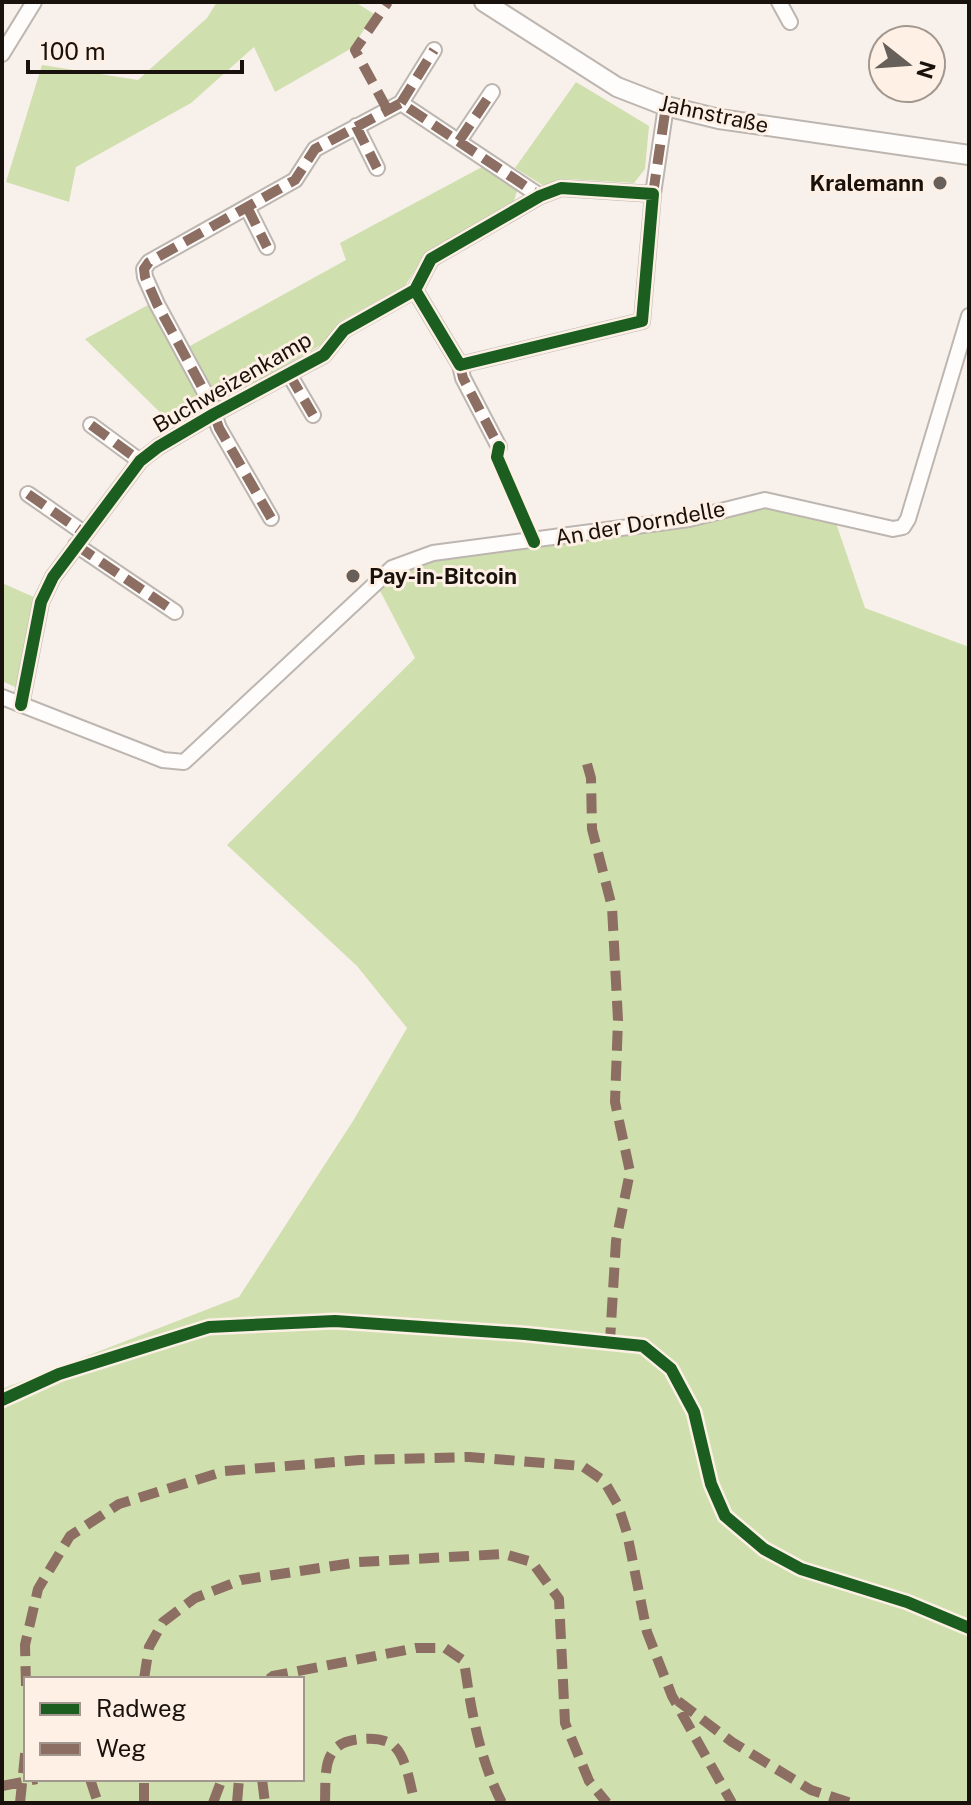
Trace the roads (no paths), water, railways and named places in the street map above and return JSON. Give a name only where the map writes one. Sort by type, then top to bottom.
[{"type":"main road","name":"Jahnstraße","points":[[484,2],[617,87],[666,106],[719,119],[969,155]]},
{"type":"street","points":[[2,54],[34,2]]},
{"type":"street","points":[[779,2],[790,22]]},
{"type":"street","points":[[434,50],[401,103],[540,196]]},
{"type":"street","points":[[459,141],[492,92]]},
{"type":"street","name":"Buchweizenkamp","points":[[271,518],[219,428],[209,400],[157,304],[144,269],[149,262],[295,180],[315,149],[401,103]]},
{"type":"street","points":[[460,365],[642,321],[653,194],[666,106]]},
{"type":"street","points":[[356,126],[377,168]]},
{"type":"street","name":"Buchweizenkamp","points":[[21,705],[41,602],[53,577],[140,461],[214,414],[324,355],[344,330],[415,290],[431,259],[540,196],[561,188],[653,194]]},
{"type":"street","points":[[247,207],[267,247]]},
{"type":"street","points":[[415,290],[460,365],[463,378],[499,447]]},
{"type":"street","name":"An der Dorndelle","points":[[2,697],[163,760],[184,762],[392,568],[433,553],[689,519],[765,500],[893,529],[903,527],[969,316]]},
{"type":"street","name":"Buchweizenkamp","points":[[289,374],[313,415]]},
{"type":"street","name":"Buchweizenkamp","points":[[91,425],[140,461]]},
{"type":"street","points":[[28,494],[80,539],[175,612]]},
{"type":"place","name":"Kralemann","points":[[940,183]]},
{"type":"place","name":"Pay-in-Bitcoin","points":[[353,576]]}]
